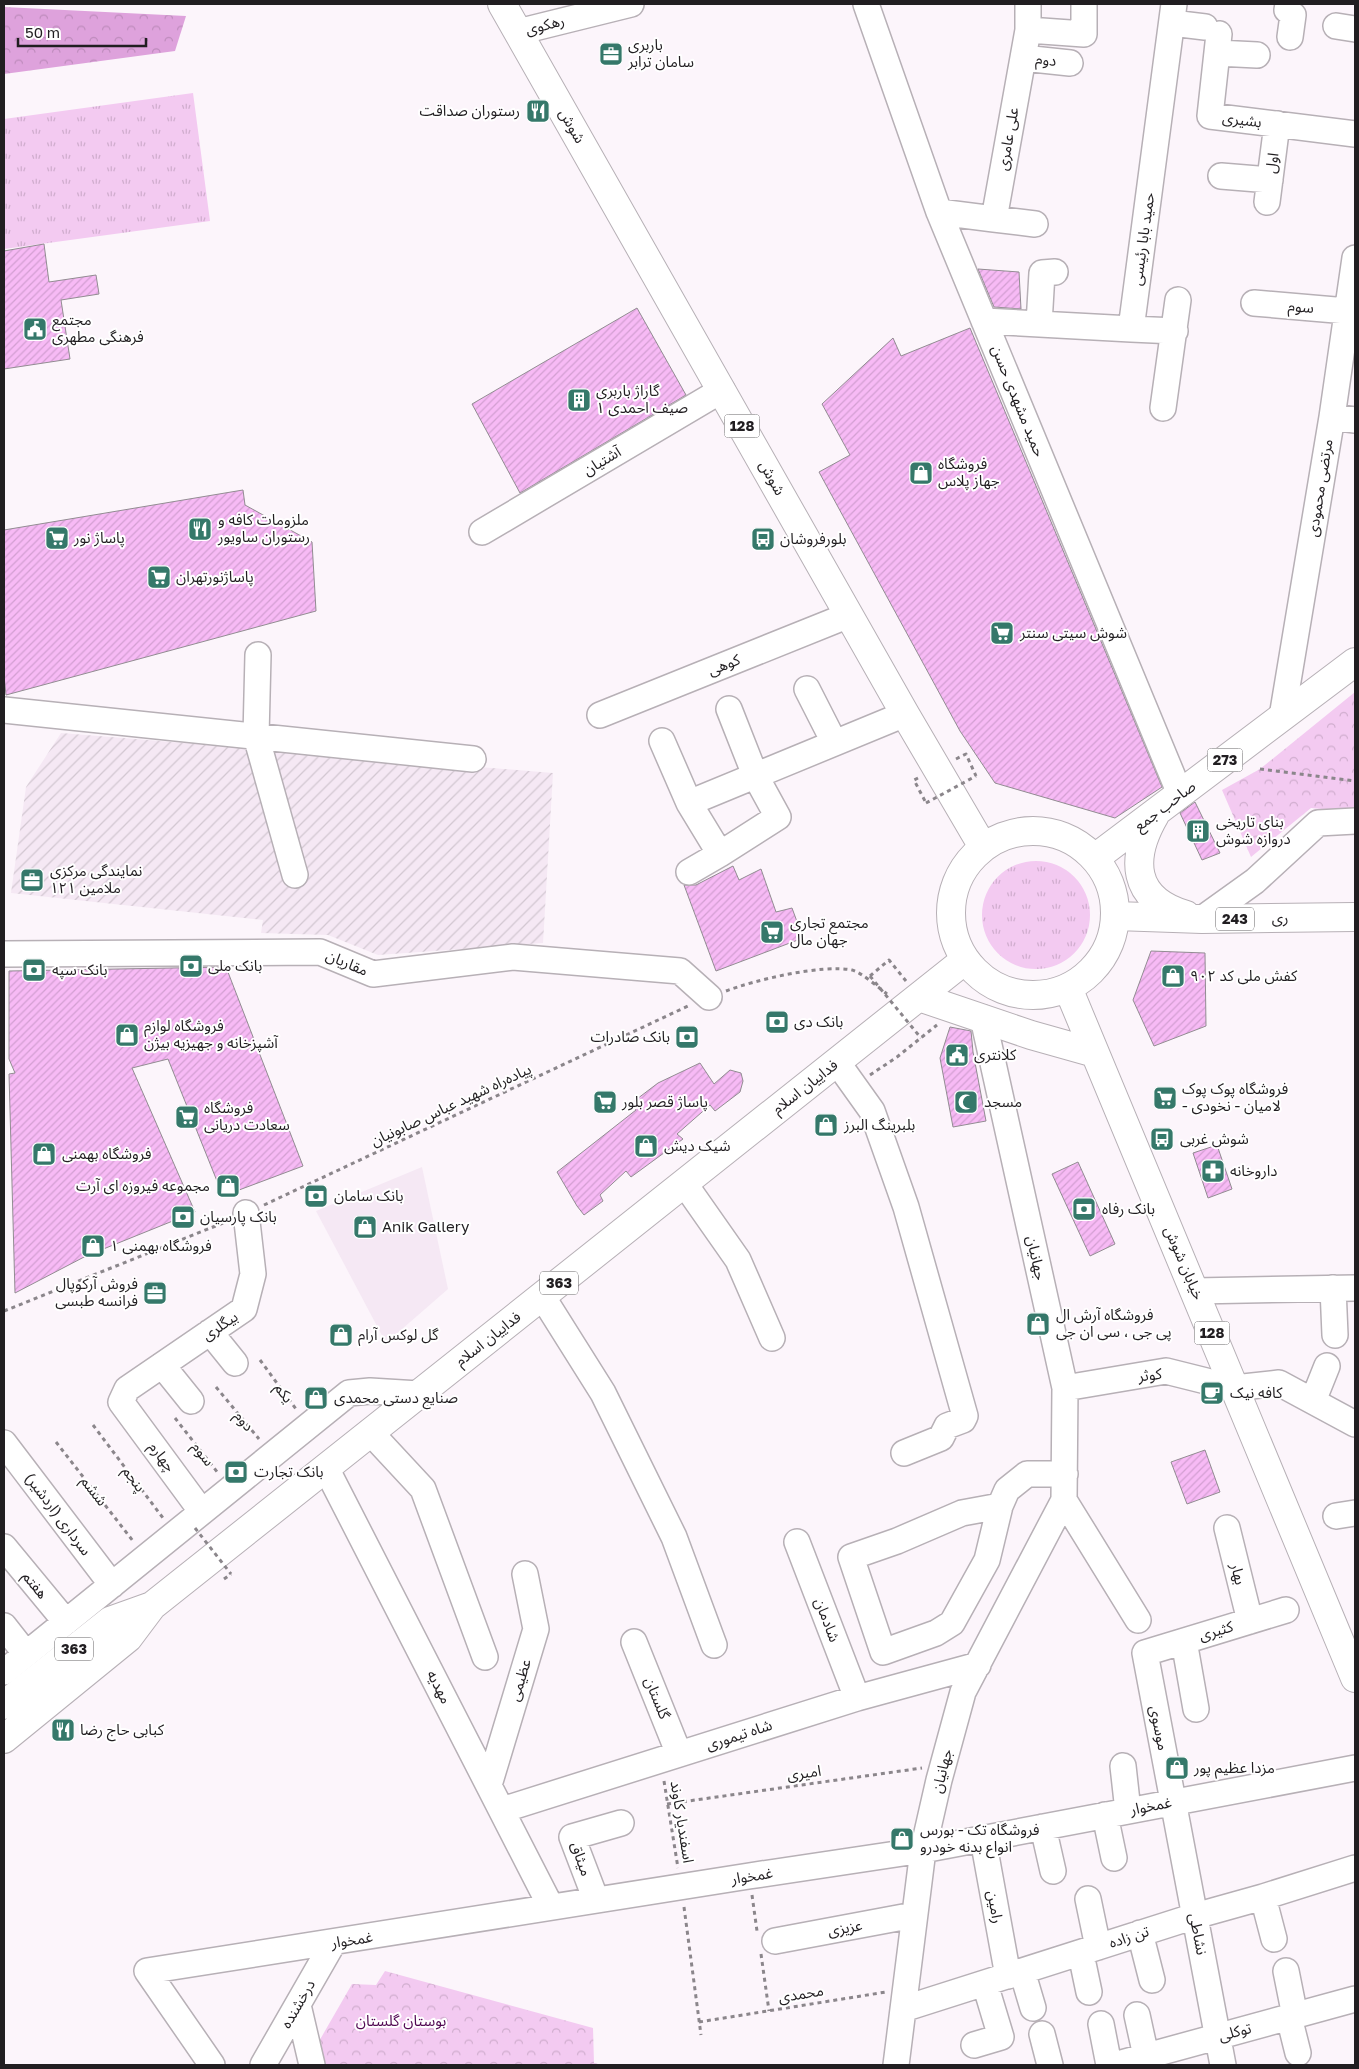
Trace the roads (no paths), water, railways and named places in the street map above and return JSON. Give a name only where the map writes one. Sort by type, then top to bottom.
[{"type":"main road","name":"شوش","points":[[502,4],[848,615],[983,847]]},
{"type":"main road","name":"صاحب جمع","points":[[1095,858],[1355,662]]},
{"type":"main road","points":[[1157,812],[1145,834],[1138,855],[1139,871],[1144,886],[1154,898],[1166,906],[1180,913],[1202,919]]},
{"type":"main road","points":[[1020,831],[1041,831],[1061,836],[1079,845],[1095,858],[1109,882],[1116,916],[1112,936],[1104,956],[1091,972],[1068,988],[1056,993],[1035,996],[1014,994],[995,986],[978,975],[965,960],[955,940],[950,920],[952,899],[957,880],[968,862],[983,847],[1000,837],[1020,831]]},
{"type":"main road","name":"ری","points":[[1116,916],[1202,919],[1355,917]]},
{"type":"main road","name":"فداییان اسلام","points":[[4,1705],[110,1621],[152,1606],[965,960]]},
{"type":"main road","name":"خیابان شوش","points":[[1068,988],[1355,1677]]},
{"type":"main road","points":[[912,1002],[983,1018],[1031,1035],[1095,1053]]},
{"type":"main road","points":[[4,1739],[128,1638],[152,1606]]},
{"type":"street","name":"رهکوی","points":[[518,32],[630,4]]},
{"type":"street","name":"حمید مشهدی حسن","points":[[866,4],[939,212],[1180,794]]},
{"type":"street","name":"علی عامری","points":[[994,219],[1028,30],[1028,4]]},
{"type":"street","points":[[1028,30],[1084,34],[1084,4]]},
{"type":"street","points":[[1288,4],[1287,10],[1293,16],[1290,36]]},
{"type":"street","points":[[1172,13],[1214,38],[1257,55]]},
{"type":"street","name":"حمید بابا رئیسی","points":[[1131,329],[1172,13]]},
{"type":"street","name":"بشیری","points":[[1214,38],[1210,116],[1355,134]]},
{"type":"street","name":"دوم","points":[[1023,58],[1070,63]]},
{"type":"street","name":"اول","points":[[1221,176],[1268,191],[1277,124]]},
{"type":"street","points":[[939,212],[1035,224]]},
{"type":"street","name":"مرتضی محمودی","points":[[1282,718],[1344,418],[1348,362],[1348,311],[1355,268]]},
{"type":"street","points":[[1039,324],[1042,273],[1055,272]]},
{"type":"street","points":[[1163,408],[1178,300]]},
{"type":"street","name":"سوم","points":[[1254,303],[1348,311]]},
{"type":"street","points":[[984,321],[1174,331]]},
{"type":"street","name":"آشتیان","points":[[482,532],[722,390]]},
{"type":"street","name":"کوهی","points":[[600,715],[848,615]]},
{"type":"street","points":[[258,655],[256,736],[295,875]]},
{"type":"street","points":[[807,689],[834,742]]},
{"type":"street","points":[[689,872],[778,818],[755,775],[729,709]]},
{"type":"street","points":[[4,710],[473,759]]},
{"type":"street","points":[[689,802],[905,714]]},
{"type":"street","points":[[662,741],[689,802],[720,854]]},
{"type":"street","points":[[1202,919],[1255,881],[1318,823],[1355,821]]},
{"type":"street","name":"مقاریان","points":[[4,954],[320,952],[373,974],[513,957],[680,971],[709,997]]},
{"type":"street","name":"جهانیان","points":[[896,2065],[914,1915],[924,1850],[943,1765],[963,1692],[1064,1500],[1064,1388],[983,1018]]},
{"type":"street","points":[[837,1062],[872,1111],[906,1207],[965,1416],[963,1420],[947,1426],[941,1438],[904,1453]]},
{"type":"street","points":[[684,1183],[738,1260],[772,1338]]},
{"type":"street","name":"بیگلری","points":[[121,1402],[127,1389],[244,1309],[253,1274],[246,1213]]},
{"type":"street","points":[[1195,1291],[1344,1288],[1334,1335]]},
{"type":"street","points":[[542,1296],[603,1393],[674,1537],[714,1645]]},
{"type":"street","points":[[210,1332],[235,1363]]},
{"type":"street","points":[[162,1365],[183,1410]]},
{"type":"street","points":[[1313,1401],[1327,1366]]},
{"type":"street","name":"کوثر","points":[[1064,1388],[1166,1371],[1234,1388]]},
{"type":"street","points":[[1234,1388],[1279,1383],[1355,1424]]},
{"type":"street","points":[[4,1672],[191,1524],[349,1393],[370,1391],[419,1394]]},
{"type":"street","name":"چهارم","points":[[121,1402],[191,1524]]},
{"type":"street","points":[[370,1432],[423,1489],[485,1657]]},
{"type":"street","name":"سرداری (اردشیر)","points":[[4,1443],[112,1585]]},
{"type":"street","name":"مهدیه","points":[[326,1468],[551,1908]]},
{"type":"street","points":[[1000,1506],[962,1513],[897,1541],[851,1557],[883,1652],[936,1633],[952,1623],[987,1560],[1000,1506],[1007,1490],[1027,1474],[1064,1474]]},
{"type":"street","points":[[1064,1500],[1138,1620]]},
{"type":"street","name":"بهار","points":[[1227,1528],[1250,1621]]},
{"type":"street","name":"شادمان","points":[[797,1542],[857,1698]]},
{"type":"street","name":"هفتم","points":[[4,1547],[66,1622]]},
{"type":"street","name":"عظیمی","points":[[489,1785],[536,1629],[525,1574]]},
{"type":"street","name":"کثیری","points":[[1145,1653],[1286,1610]]},
{"type":"street","points":[[4,1626],[26,1654]]},
{"type":"street","points":[[1184,1641],[1196,1709]]},
{"type":"street","name":"گلستان","points":[[634,1642],[670,1757]]},
{"type":"street","name":"موسوی","points":[[1145,1653],[1173,1802]]},
{"type":"street","name":"شاه تیموری","points":[[502,1810],[857,1698],[978,1665]]},
{"type":"street","points":[[1114,1858],[1116,1813],[1123,1766]]},
{"type":"street","name":"غمخوار","points":[[212,2065],[147,1971],[924,1850],[1173,1802],[1321,1782],[1355,1768]]},
{"type":"street","name":"نشاطی","points":[[1173,1802],[1223,2065]]},
{"type":"street","name":"میثاق","points":[[596,1900],[572,1837],[621,1823]]},
{"type":"street","points":[[1043,1827],[1053,1871]]},
{"type":"street","name":"رامین","points":[[983,1839],[1005,1977]]},
{"type":"street","name":"تن زاده","points":[[904,1999],[1005,1977],[1140,1933],[1355,1868]]},
{"type":"street","points":[[1263,1897],[1274,1938]]},
{"type":"street","points":[[1088,1899],[1089,1992]]},
{"type":"street","name":"عزیزی","points":[[775,1941],[914,1915]]},
{"type":"street","points":[[1140,1933],[1152,1980]]},
{"type":"street","name":"درخشنده","points":[[263,2065],[333,1943]]},
{"type":"street","points":[[1286,1971],[1298,2053]]},
{"type":"street","points":[[1005,1977],[1033,2008]]},
{"type":"street","points":[[974,2044],[1001,2037],[1005,1977]]},
{"type":"street","name":"توکلی","points":[[1114,2065],[1355,1999]]},
{"type":"street","points":[[298,2004],[312,2065]]},
{"type":"street","points":[[1137,2015],[1146,2056]]},
{"type":"street","points":[[1101,2024],[1109,2065]]},
{"type":"street","points":[[1042,2034],[1050,2065]]},
{"type":"place","name":"باربری سامان ترابر","points":[[611,54]]},
{"type":"place","name":"رستوران صداقت","points":[[538,111]]},
{"type":"place","name":"مجتمع فرهنگی مطهری","points":[[35,329]]},
{"type":"place","name":"گاراژ باربری صیف احمدی ۱","points":[[579,400]]},
{"type":"place","name":"فروشگاه جهاز پلاس","points":[[921,473]]},
{"type":"place","name":"ملزومات کافه و رستوران ساویور","points":[[200,529]]},
{"type":"place","name":"پاساژ نور","points":[[57,538]]},
{"type":"place","name":"بلورفروشان","points":[[763,539]]},
{"type":"place","name":"پاساژنورتهران","points":[[159,577]]},
{"type":"place","name":"شوش سیتی سنتر","points":[[1002,633]]},
{"type":"place","name":"بنای تاریخی دروازه شوش","points":[[1198,831]]},
{"type":"place","name":"نمایندگی مرکزی ملامین ۱۲۱","points":[[32,880]]},
{"type":"place","name":"مجتمع تجاری جهان مال","points":[[772,932]]},
{"type":"place","name":"بانک ملی","points":[[191,966]]},
{"type":"place","name":"بانک سپه","points":[[34,970]]},
{"type":"place","name":"کفش ملی کد ۹۰۲","points":[[1173,976]]},
{"type":"place","name":"بانک دی","points":[[777,1022]]},
{"type":"place","name":"فروشگاه لوازم آشپزخانه و جهیزیه بیژن","points":[[127,1035]]},
{"type":"place","name":"بانک صادرات","points":[[687,1037]]},
{"type":"place","name":"کلانتری","points":[[957,1055]]},
{"type":"place","name":"فروشگاه پوک پوک - لاميان - نخودی","points":[[1165,1098]]},
{"type":"place","name":"پاساژ قصر بلور","points":[[605,1102]]},
{"type":"place","name":"مسجد","points":[[966,1102]]},
{"type":"place","name":"فروشگاه سعادت دریانی","points":[[187,1117]]},
{"type":"place","name":"بلبرینگ البرز","points":[[826,1125]]},
{"type":"place","name":"شوش غربی","points":[[1162,1139]]},
{"type":"place","name":"شیک دیش","points":[[646,1146]]},
{"type":"place","name":"فروشگاه بهمنی","points":[[44,1154]]},
{"type":"place","name":"داروخانه","points":[[1213,1171]]},
{"type":"place","name":"مجموعه فیروزه ای آرت","points":[[228,1186]]},
{"type":"place","name":"بانک سامان","points":[[316,1196]]},
{"type":"place","name":"بانک رفاه","points":[[1084,1209]]},
{"type":"place","name":"بانک پارسیان","points":[[183,1217]]},
{"type":"place","name":"Anik Gallery","points":[[365,1227]]},
{"type":"place","name":"فروشگاه بهمنی ۱","points":[[93,1246]]},
{"type":"place","name":"فروش آرکوپال فرانسه طبسی","points":[[155,1293]]},
{"type":"place","name":"فروشگاه آرش ال پی جی ، سی ان جی","points":[[1038,1324]]},
{"type":"place","name":"گل لوکس آرام","points":[[341,1335]]},
{"type":"place","name":"کافه نیک","points":[[1212,1393]]},
{"type":"place","name":"صنایع دستی محمدی","points":[[316,1398]]},
{"type":"place","name":"بانک تجارت","points":[[236,1472]]},
{"type":"place","name":"کبابی حاج رضا","points":[[63,1730]]},
{"type":"place","name":"مزدا عظیم پور","points":[[1177,1768]]},
{"type":"place","name":"فروشگاه تک - بورس انواع بدنه خودرو","points":[[902,1839]]},
{"type":"park label","name":"بوستان گلستان","points":[[401,2021]]}]
